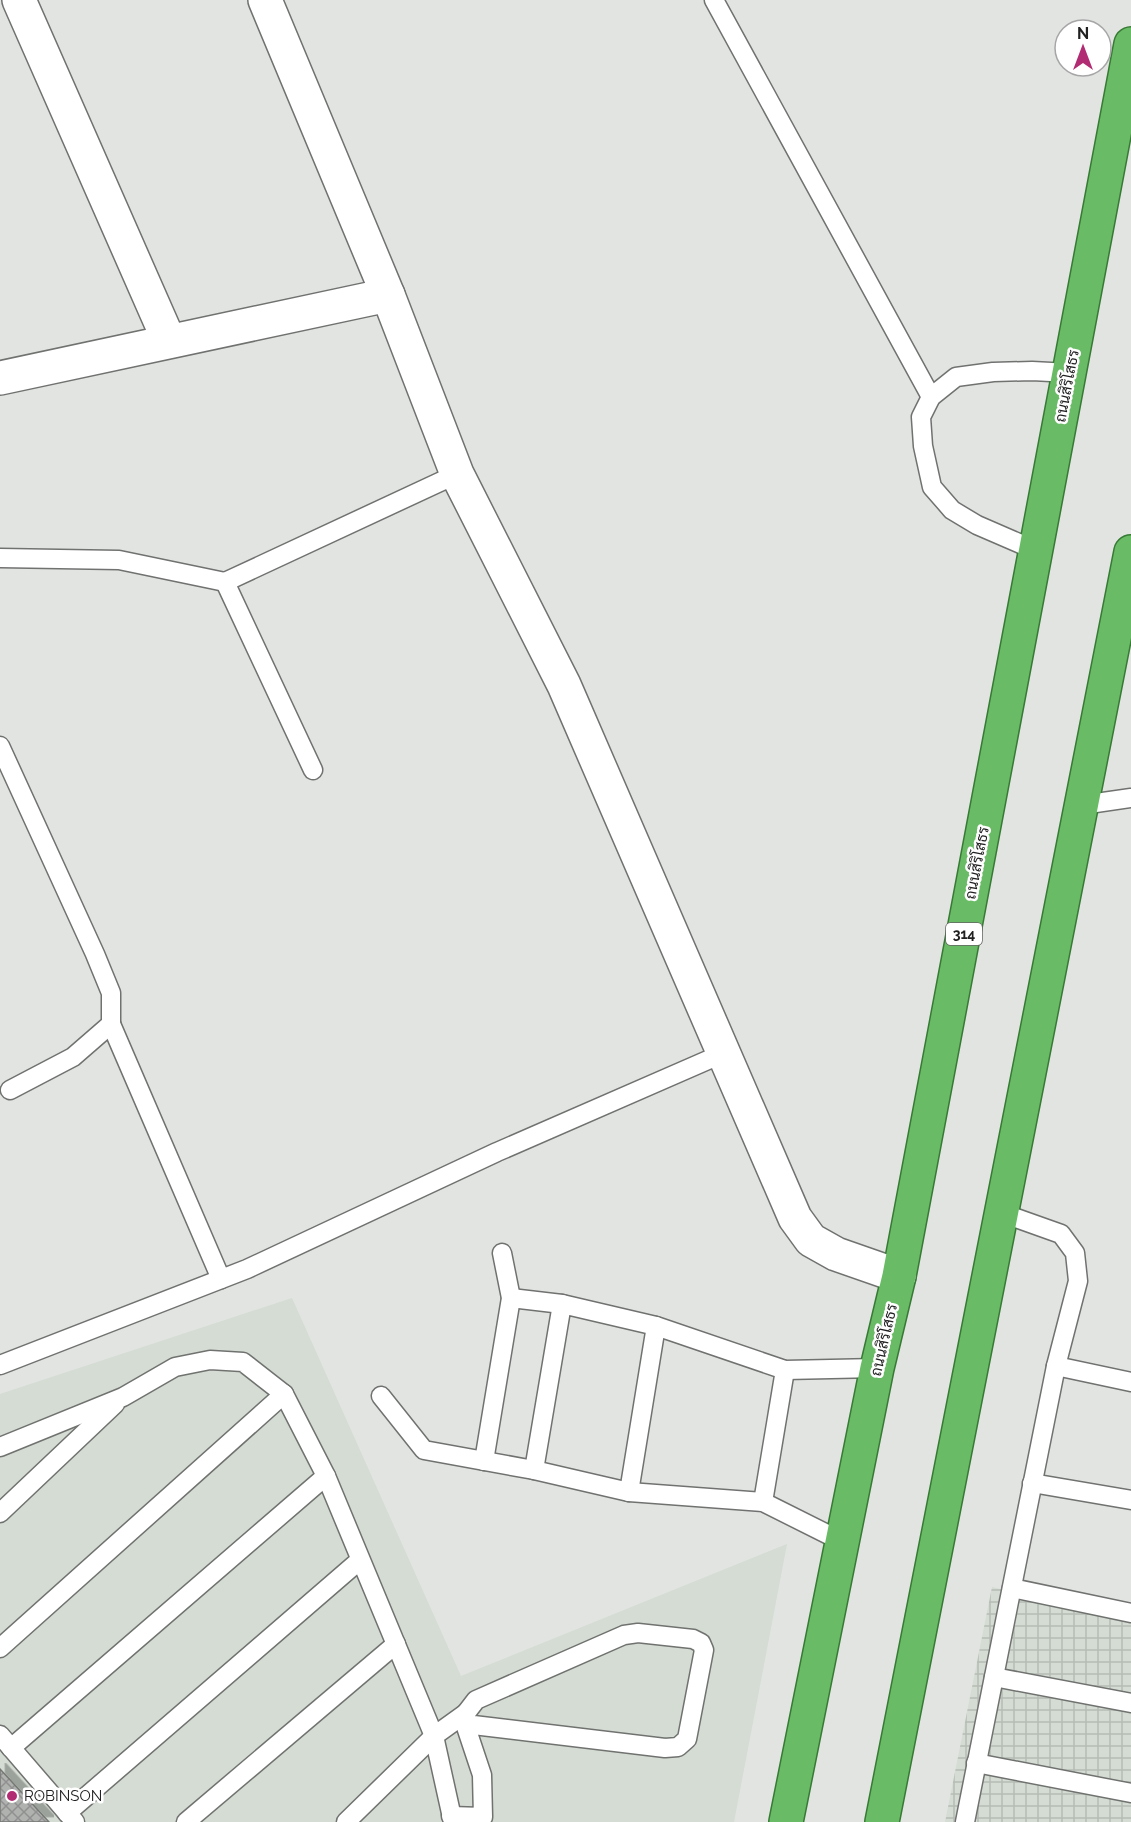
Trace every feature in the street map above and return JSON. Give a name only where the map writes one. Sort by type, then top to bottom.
[{"type":"highway","name":"ถนนสิริโสธร","points":[[786,1822],[877,1368],[899,1276],[1131,44]]},
{"type":"highway","points":[[882,1822],[1131,552]]},
{"type":"street","points":[[20,0],[169,341]]},
{"type":"street","points":[[265,0],[388,295],[457,474],[564,685],[795,1218],[812,1240],[836,1254],[899,1276]]},
{"type":"street","points":[[0,378],[388,295]]},
{"type":"lane","points":[[714,0],[931,397]]},
{"type":"lane","points":[[1036,551],[977,525],[952,510],[932,487],[923,446],[921,417],[931,397],[956,377],[993,372],[1070,373]]},
{"type":"lane","points":[[0,558],[119,560],[225,582],[457,474]]},
{"type":"lane","points":[[225,582],[314,770]]},
{"type":"lane","points":[[0,746],[95,954],[111,993],[111,1024],[221,1279]]},
{"type":"lane","points":[[1082,805],[1131,798]]},
{"type":"lane","points":[[10,1090],[73,1057],[111,1024]]},
{"type":"lane","points":[[0,1365],[247,1269],[497,1152],[724,1053]]},
{"type":"lane","points":[[965,1822],[1056,1366],[1078,1281],[1075,1253],[1061,1234],[1002,1213]]},
{"type":"lane","points":[[484,1461],[512,1298],[502,1253]]},
{"type":"lane","points":[[512,1298],[562,1304],[656,1326],[785,1370],[877,1368]]},
{"type":"lane","points":[[534,1470],[562,1304]]},
{"type":"lane","points":[[629,1492],[656,1326]]},
{"type":"lane","points":[[0,1447],[123,1397],[175,1367],[210,1360],[243,1362],[284,1394],[327,1476],[434,1736],[452,1819],[491,1819],[482,1775],[466,1718]]},
{"type":"lane","points":[[1056,1366],[1131,1382]]},
{"type":"lane","points":[[763,1502],[785,1370]]},
{"type":"lane","points":[[0,1648],[284,1394]]},
{"type":"lane","points":[[381,1396],[424,1450],[534,1470],[629,1492],[763,1502],[843,1542]]},
{"type":"lane","points":[[0,1513],[123,1397]]},
{"type":"lane","points":[[327,1476],[5,1742],[71,1817],[360,1560]]},
{"type":"lane","points":[[1032,1483],[1131,1500]]},
{"type":"lane","points":[[1012,1588],[1131,1613]]},
{"type":"lane","points":[[346,1822],[434,1736],[466,1718],[476,1700],[624,1635],[638,1633],[693,1639],[701,1643],[704,1650],[687,1739],[678,1748],[665,1748],[466,1718]]},
{"type":"lane","points":[[186,1822],[396,1644]]},
{"type":"lane","points":[[994,1677],[1131,1703]]},
{"type":"lane","points":[[976,1763],[1131,1793]]},
{"type":"shaded area","points":[[292,1298],[461,1676],[787,1544],[734,1822],[0,1822],[0,1394]]},
{"type":"shaded area","points":[[992,1587],[1131,1621],[1131,1822],[945,1822]]},
{"type":"building","name":"ROBINSON","points":[[0,1769],[49,1822],[0,1822]]},
{"type":"place","name":"ROBINSON","points":[[12,1796]]}]
